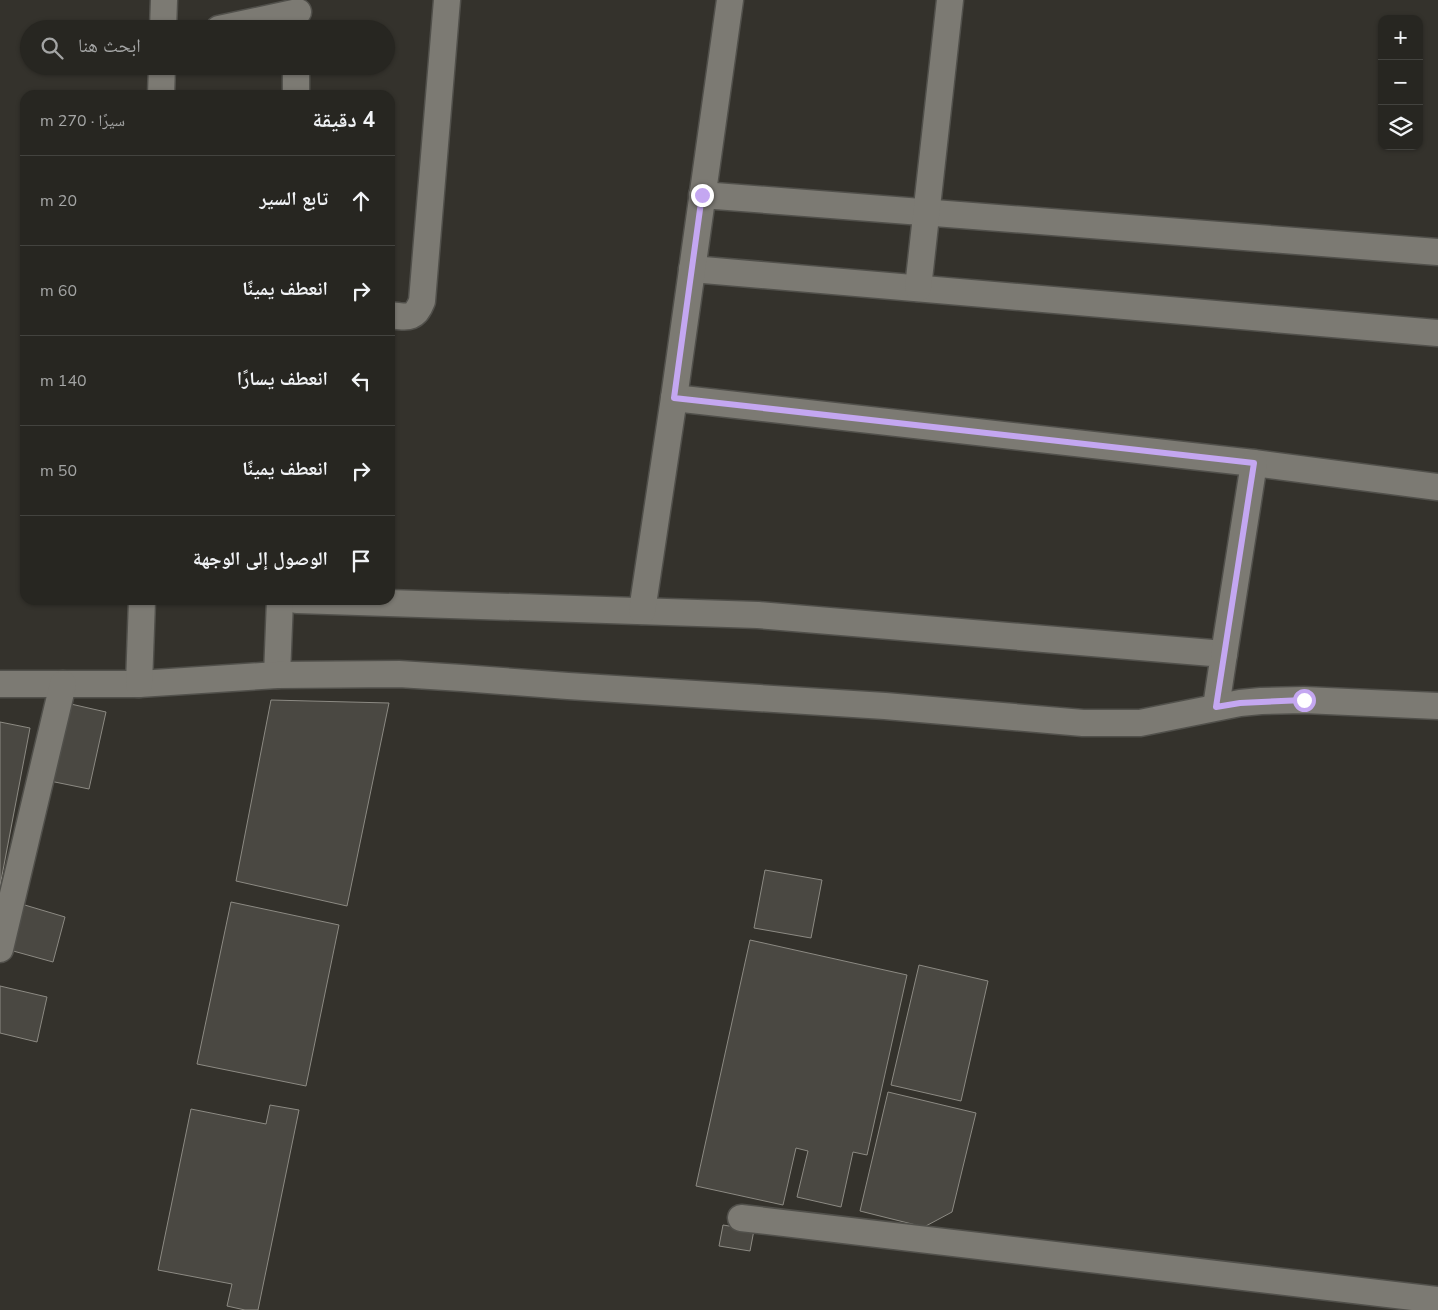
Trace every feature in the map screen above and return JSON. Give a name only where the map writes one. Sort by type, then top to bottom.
[{"type":"street","points":[[163,20],[164,0]]},
{"type":"street","points":[[395,316],[411,316],[418,311],[422,301],[447,0]]},
{"type":"street","points":[[642,611],[730,0]]},
{"type":"street","points":[[918,288],[928,212],[950,0]]},
{"type":"street","points":[[263,20],[298,13]]},
{"type":"street","points":[[160,90],[161,75]]},
{"type":"street","points":[[296,75],[296,90]]},
{"type":"street","points":[[702,195],[1438,252]]},
{"type":"street","points":[[692,269],[1438,333]]},
{"type":"street","points":[[674,398],[1254,463],[1438,487]]},
{"type":"street","points":[[1216,707],[1254,463]]},
{"type":"street","points":[[395,603],[758,615],[1224,654]]},
{"type":"street","points":[[139,684],[142,605]]},
{"type":"street","points":[[278,675],[280,605]]},
{"type":"street","points":[[0,684],[139,684],[278,675],[390,674],[886,706],[1083,723],[1140,723],[1163,720],[1240,703],[1304,700],[1438,706]]},
{"type":"street","points":[[0,950],[63,684]]},
{"type":"street","points":[[741,1218],[1438,1300]]},
{"type":"building","points":[[271,700],[389,703],[347,906],[236,881]]},
{"type":"building","points":[[62,702],[106,712],[89,789],[45,780]]},
{"type":"building","points":[[0,722],[30,728],[0,886]]},
{"type":"building","points":[[765,870],[822,880],[811,938],[754,928]]},
{"type":"building","points":[[231,902],[339,925],[306,1086],[197,1064]]},
{"type":"building","points":[[18,903],[65,917],[53,962],[6,949]]},
{"type":"building","points":[[750,940],[907,975],[867,1155],[853,1152],[841,1207],[797,1197],[808,1151],[796,1148],[783,1205],[696,1186]]},
{"type":"building","points":[[919,965],[988,981],[961,1101],[891,1085]]},
{"type":"building","points":[[0,986],[47,997],[37,1042],[0,1033]]},
{"type":"building","points":[[888,1092],[976,1113],[952,1212],[924,1227],[860,1211]]},
{"type":"building","points":[[270,1105],[299,1110],[258,1310],[245,1310],[227,1306],[232,1284],[158,1270],[191,1109],[266,1124]]},
{"type":"building","points":[[723,1225],[754,1230],[750,1251],[719,1246]]},
{"type":"route","points":[[702,195],[674,398],[1254,463],[1216,707],[1261,701],[1304,700]]}]
